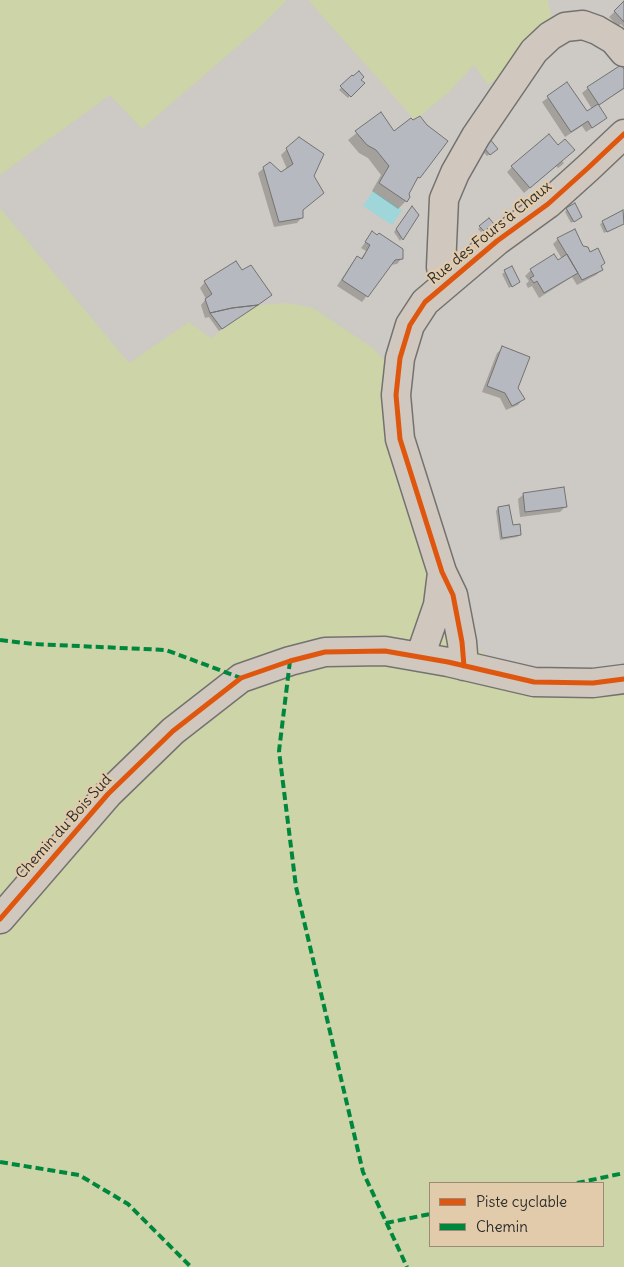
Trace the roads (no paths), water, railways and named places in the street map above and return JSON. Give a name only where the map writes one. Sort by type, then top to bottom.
[{"type":"street","points":[[452,278],[441,267],[444,199],[455,173],[476,136],[534,51],[550,36],[565,27],[583,25],[597,30],[614,40],[624,52]]},
{"type":"street","name":"Rue des Fours à Chaux","points":[[464,666],[462,642],[453,595],[442,572],[400,439],[396,395],[400,358],[410,325],[425,302],[497,241],[548,204],[624,134]]},
{"type":"street","points":[[420,656],[438,605],[442,572]]},
{"type":"street","name":"Chemin du Bois Sud","points":[[0,919],[108,794],[173,731],[241,678],[290,661],[325,652],[385,651],[420,656],[534,682],[593,682],[624,679]]},
{"type":"water","points":[[373,191],[402,210],[392,225],[363,206]]}]
